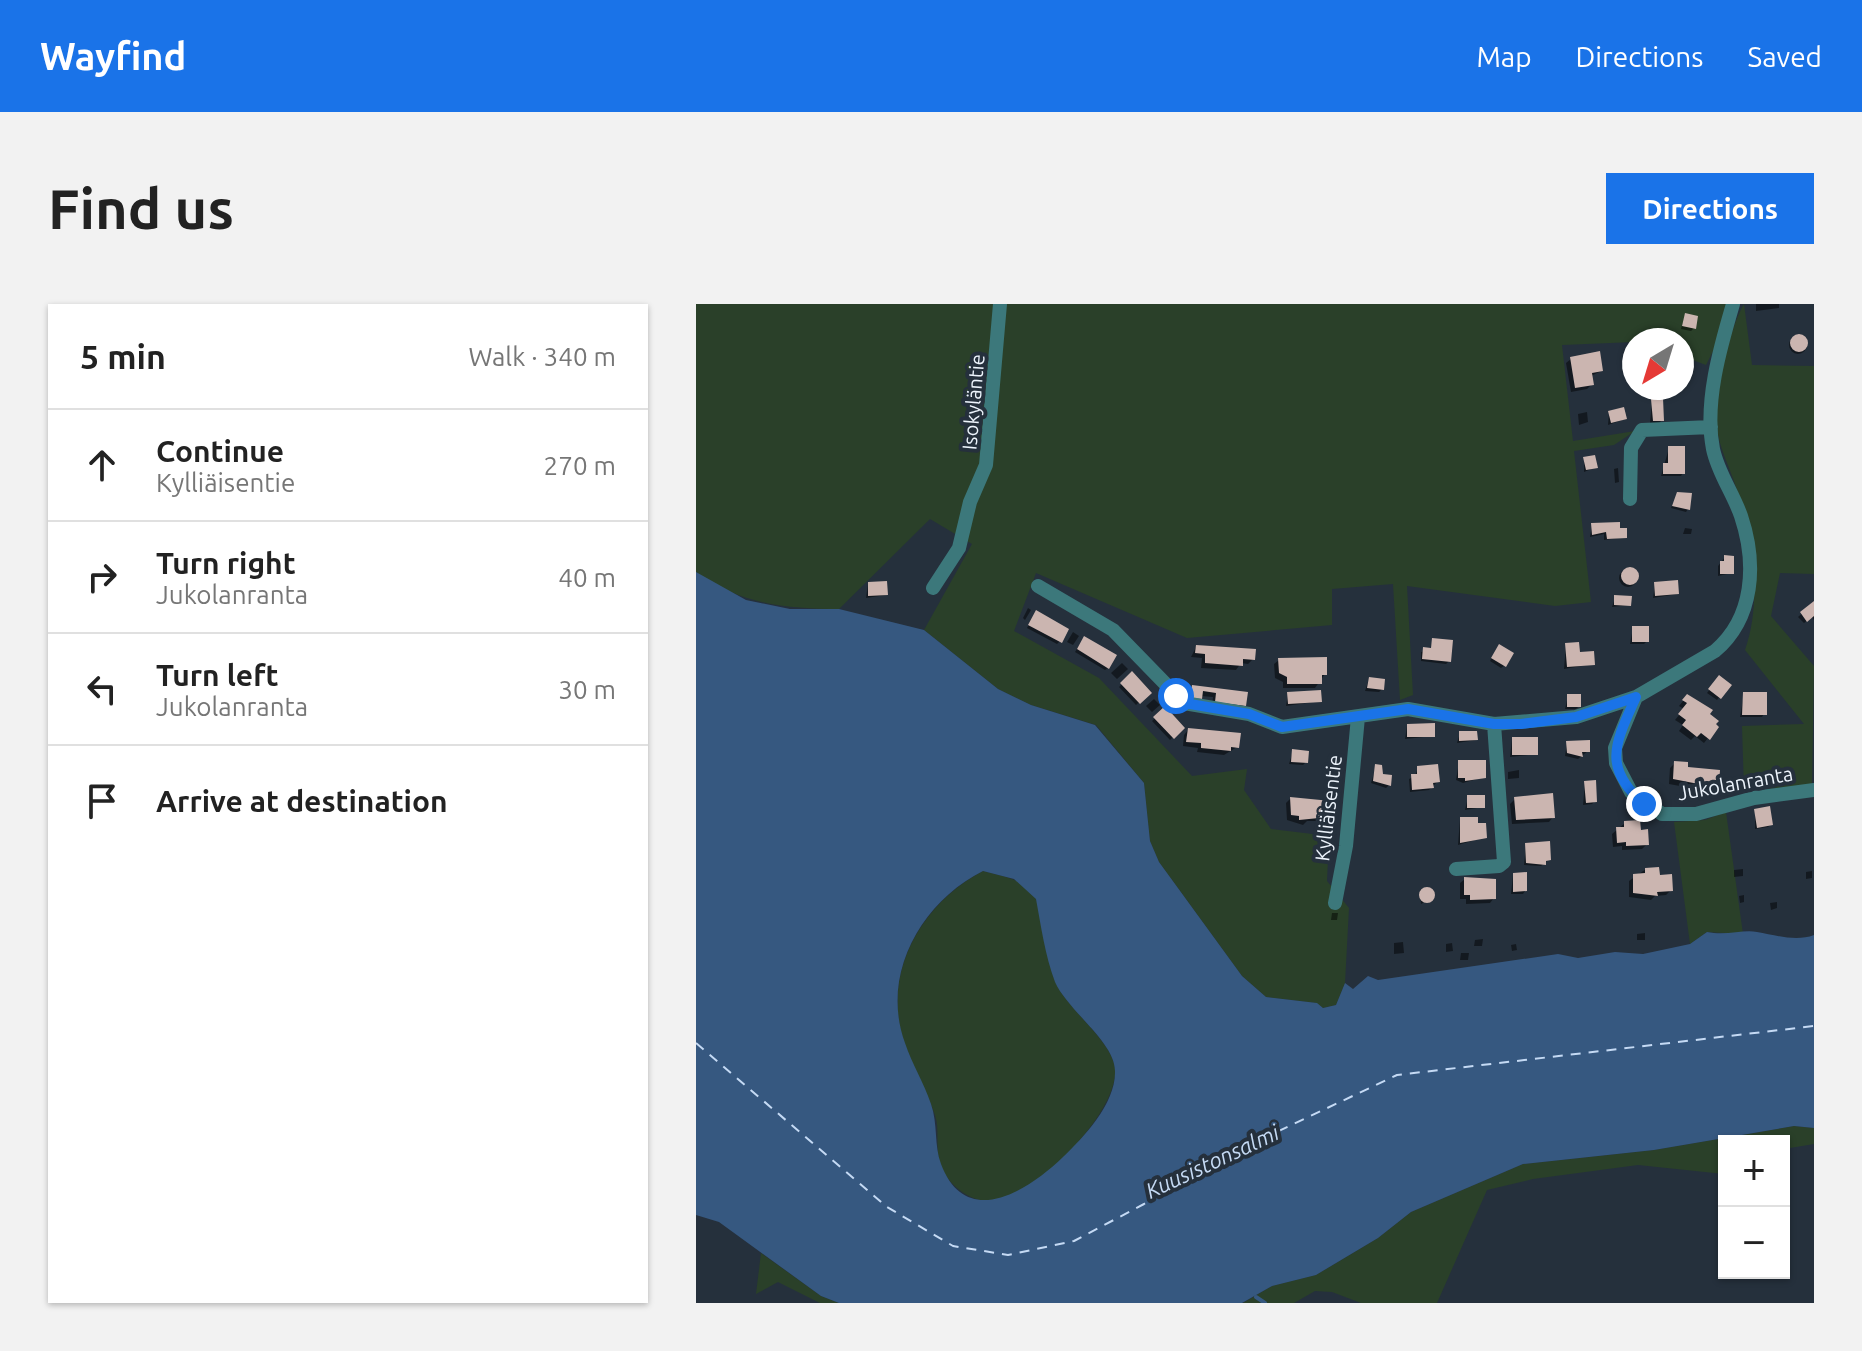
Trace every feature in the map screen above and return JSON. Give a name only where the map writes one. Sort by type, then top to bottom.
[{"type":"street","name":"Isokyläntie","points":[[933,588],[959,548],[970,502],[986,465],[1000,304]]},
{"type":"street","points":[[1038,586],[1120,635],[1184,703],[1249,714],[1282,727],[1408,709],[1494,724],[1576,717],[1636,697],[1715,651],[1729,639],[1746,609],[1750,571],[1745,533],[1719,470],[1711,427],[1717,368],[1733,304]]},
{"type":"street","points":[[1630,499],[1631,448],[1642,430],[1711,427]]},
{"type":"street","name":"Jukolanranta","points":[[1636,697],[1615,748],[1616,763],[1631,792],[1662,814],[1696,814],[1754,798],[1814,790]]},
{"type":"street","name":"Kylliäisentie","points":[[1335,903],[1346,846],[1358,717]]},
{"type":"street","points":[[1456,869],[1499,866],[1504,862],[1494,724]]},
{"type":"green space","points":[[696,304],[1727,304],[1718,341],[1706,365],[1694,360],[1694,328],[1622,328],[1622,342],[1562,345],[1573,441],[1635,431],[1614,445],[1574,451],[1591,602],[1555,606],[1407,586],[1413,695],[1400,700],[1393,584],[1332,589],[1332,625],[1187,638],[1036,573],[1014,631],[1099,678],[1192,776],[1247,769],[1244,790],[1271,829],[1329,836],[1327,881],[1349,908],[1345,983],[1336,1005],[1323,1008],[1316,1003],[1266,997],[1242,976],[1159,862],[1150,841],[1144,783],[1096,725],[1031,705],[998,689],[924,630],[972,544],[930,519],[839,609],[782,606],[746,598],[696,572]]},
{"type":"green space","points":[[1744,304],[1752,365],[1814,366],[1814,574],[1780,573],[1771,616],[1814,666],[1812,786],[1744,790],[1742,726],[1804,724],[1745,650],[1753,610],[1751,547],[1717,429],[1720,383],[1728,347]]},
{"type":"green space","points":[[1726,812],[1743,934],[1707,932],[1690,944],[1674,822],[1705,820]]},
{"type":"green space","points":[[983,871],[1016,881],[1032,892],[1041,911],[1057,985],[1099,1037],[1115,1068],[1113,1086],[1103,1107],[1070,1151],[1028,1187],[989,1201],[966,1194],[953,1184],[943,1170],[935,1115],[904,1042],[898,1016],[898,991],[912,943],[925,921],[942,902]]},
{"type":"green space","points":[[1794,1126],[1814,1128],[1814,1144],[1790,1148],[1790,1135],[1742,1135]]},
{"type":"green space","points":[[1718,1139],[1718,1173],[1638,1165],[1533,1179],[1487,1190],[1437,1303],[1361,1303],[1332,1292],[1315,1291],[1294,1303],[1243,1303],[1272,1286],[1316,1275],[1378,1238],[1411,1212],[1523,1164],[1654,1150]]},
{"type":"green space","points":[[761,1253],[821,1296],[839,1303],[820,1303],[778,1282],[756,1294]]},
{"type":"water","name":"Kuusistonsalmi","points":[[696,572],[746,600],[790,609],[839,609],[924,630],[998,689],[1031,705],[1095,725],[1144,783],[1150,841],[1159,862],[1242,976],[1266,997],[1317,1003],[1323,1008],[1336,1005],[1345,983],[1353,989],[1368,976],[1378,980],[1558,954],[1578,958],[1615,952],[1643,954],[1690,944],[1707,932],[1752,931],[1793,938],[1814,935],[1814,1128],[1794,1126],[1742,1135],[1718,1135],[1718,1139],[1654,1150],[1523,1164],[1411,1212],[1378,1238],[1316,1275],[1272,1286],[1242,1303],[839,1303],[821,1296],[719,1222],[696,1215]],"holes":[[[983,871],[1014,879],[1036,899],[1055,982],[1107,1049],[1113,1060],[1114,1083],[1097,1118],[1080,1140],[1049,1170],[1016,1191],[999,1198],[982,1200],[966,1196],[952,1184],[941,1164],[931,1104],[905,1043],[899,1017],[898,992],[902,967],[924,921],[941,901]]]},
{"type":"building","points":[[1685,313],[1698,316],[1696,329],[1682,326]]},
{"type":"building","points":[[1799,334],[1808,343],[1799,352],[1790,343]]},
{"type":"building","points":[[1600,351],[1603,371],[1592,373],[1594,385],[1575,388],[1570,357]]},
{"type":"building","points":[[1651,400],[1663,400],[1664,421],[1653,421]]},
{"type":"building","points":[[1624,407],[1627,419],[1611,423],[1608,411]]},
{"type":"building","points":[[1668,446],[1685,446],[1685,474],[1663,474],[1663,463],[1668,463]]},
{"type":"building","points":[[1595,455],[1598,468],[1586,470],[1583,457]]},
{"type":"building","points":[[1677,492],[1692,493],[1690,510],[1672,506]]},
{"type":"building","points":[[1620,522],[1620,528],[1627,528],[1627,538],[1607,539],[1606,532],[1592,535],[1591,523]]},
{"type":"building","points":[[1724,555],[1734,556],[1734,574],[1720,574],[1720,561],[1724,561]]},
{"type":"building","points":[[1630,567],[1639,576],[1630,585],[1621,576]]},
{"type":"building","points":[[1678,580],[1679,594],[1655,596],[1654,582]]},
{"type":"building","points":[[887,581],[888,595],[868,596],[868,582]]},
{"type":"building","points":[[1614,595],[1632,596],[1631,606],[1614,605]]},
{"type":"building","points":[[1814,601],[1814,616],[1807,622],[1800,612]]},
{"type":"building","points":[[1036,610],[1069,629],[1062,643],[1028,625]]},
{"type":"building","points":[[1632,626],[1649,626],[1649,642],[1632,642]]},
{"type":"building","points":[[1084,636],[1117,655],[1109,669],[1077,649]]},
{"type":"building","points":[[1432,638],[1453,640],[1451,662],[1422,659],[1423,647],[1431,648]]},
{"type":"building","points":[[1579,642],[1580,652],[1594,651],[1595,665],[1567,667],[1565,643]]},
{"type":"building","points":[[1499,644],[1514,653],[1506,667],[1491,658]]},
{"type":"building","points":[[1196,645],[1256,649],[1255,660],[1243,659],[1243,666],[1205,663],[1205,654],[1195,653]]},
{"type":"building","points":[[1327,657],[1327,675],[1322,675],[1322,684],[1287,684],[1287,677],[1279,673],[1278,658]]},
{"type":"building","points":[[1132,671],[1152,693],[1140,704],[1120,683]]},
{"type":"building","points":[[1719,675],[1732,685],[1721,699],[1708,689]]},
{"type":"building","points":[[1369,677],[1385,679],[1384,690],[1367,688]]},
{"type":"building","points":[[1192,685],[1248,692],[1246,706],[1215,702],[1216,693],[1203,691],[1202,699],[1190,698]]},
{"type":"building","points":[[1321,690],[1322,702],[1288,704],[1287,692]]},
{"type":"building","points":[[1743,692],[1767,692],[1767,715],[1742,715]]},
{"type":"building","points":[[1567,694],[1581,694],[1581,707],[1567,707]]},
{"type":"building","points":[[1687,694],[1713,710],[1710,714],[1719,721],[1716,724],[1719,727],[1710,740],[1701,733],[1697,737],[1682,725],[1686,720],[1678,714],[1687,703],[1682,700]]},
{"type":"building","points":[[1165,706],[1185,728],[1174,739],[1153,717]]},
{"type":"building","points":[[1435,723],[1435,737],[1407,737],[1407,724]]},
{"type":"building","points":[[1188,728],[1241,733],[1239,748],[1231,747],[1231,751],[1201,748],[1201,743],[1186,742]]},
{"type":"building","points":[[1459,731],[1477,731],[1478,740],[1459,741]]},
{"type":"building","points":[[1512,737],[1538,737],[1538,755],[1512,755]]},
{"type":"building","points":[[1590,740],[1590,752],[1582,752],[1583,757],[1567,753],[1566,741]]},
{"type":"building","points":[[1292,749],[1309,751],[1308,763],[1291,762]]},
{"type":"building","points":[[1458,760],[1486,760],[1486,778],[1465,781],[1465,778],[1458,778]]},
{"type":"building","points":[[1674,761],[1688,762],[1688,767],[1720,770],[1719,788],[1673,779]]},
{"type":"building","points":[[1375,764],[1382,765],[1383,774],[1392,775],[1391,786],[1373,781]]},
{"type":"building","points":[[1438,764],[1440,782],[1433,783],[1434,788],[1412,790],[1411,774],[1417,774],[1417,766]]},
{"type":"building","points":[[1596,780],[1597,802],[1586,803],[1584,781]]},
{"type":"building","points":[[1553,793],[1555,818],[1516,820],[1514,797]]},
{"type":"building","points":[[1467,795],[1485,795],[1485,808],[1467,808]]},
{"type":"building","points":[[1290,797],[1331,801],[1329,817],[1299,820],[1299,816],[1291,815]]},
{"type":"building","points":[[1770,806],[1773,825],[1757,828],[1754,809]]},
{"type":"building","points":[[1460,817],[1478,817],[1478,823],[1486,823],[1487,838],[1460,843]]},
{"type":"building","points":[[1640,820],[1641,830],[1648,829],[1649,845],[1626,846],[1626,842],[1617,843],[1616,827],[1624,827],[1624,821]]},
{"type":"building","points":[[1550,841],[1551,860],[1546,861],[1546,865],[1526,863],[1525,843]]},
{"type":"building","points":[[1659,867],[1660,875],[1672,874],[1673,891],[1657,892],[1658,896],[1633,893],[1633,874],[1645,873],[1645,868]]},
{"type":"building","points":[[1527,872],[1527,891],[1513,892],[1513,873]]},
{"type":"building","points":[[1464,877],[1496,879],[1496,899],[1470,900],[1470,895],[1464,895]]},
{"type":"building","points":[[1427,887],[1435,895],[1427,903],[1419,895]]},
{"type":"waterway","points":[[1256,1297],[1265,1303]]},
{"type":"ferry route","points":[[696,1043],[887,1207],[953,1246],[1008,1255],[1074,1241],[1144,1204],[1209,1164],[1397,1075],[1814,1026]]},
{"type":"route","points":[[1176,696],[1184,703],[1238,711],[1282,727],[1408,709],[1494,724],[1550,722],[1576,717],[1636,697],[1615,748],[1616,763],[1620,777],[1644,804]]}]
